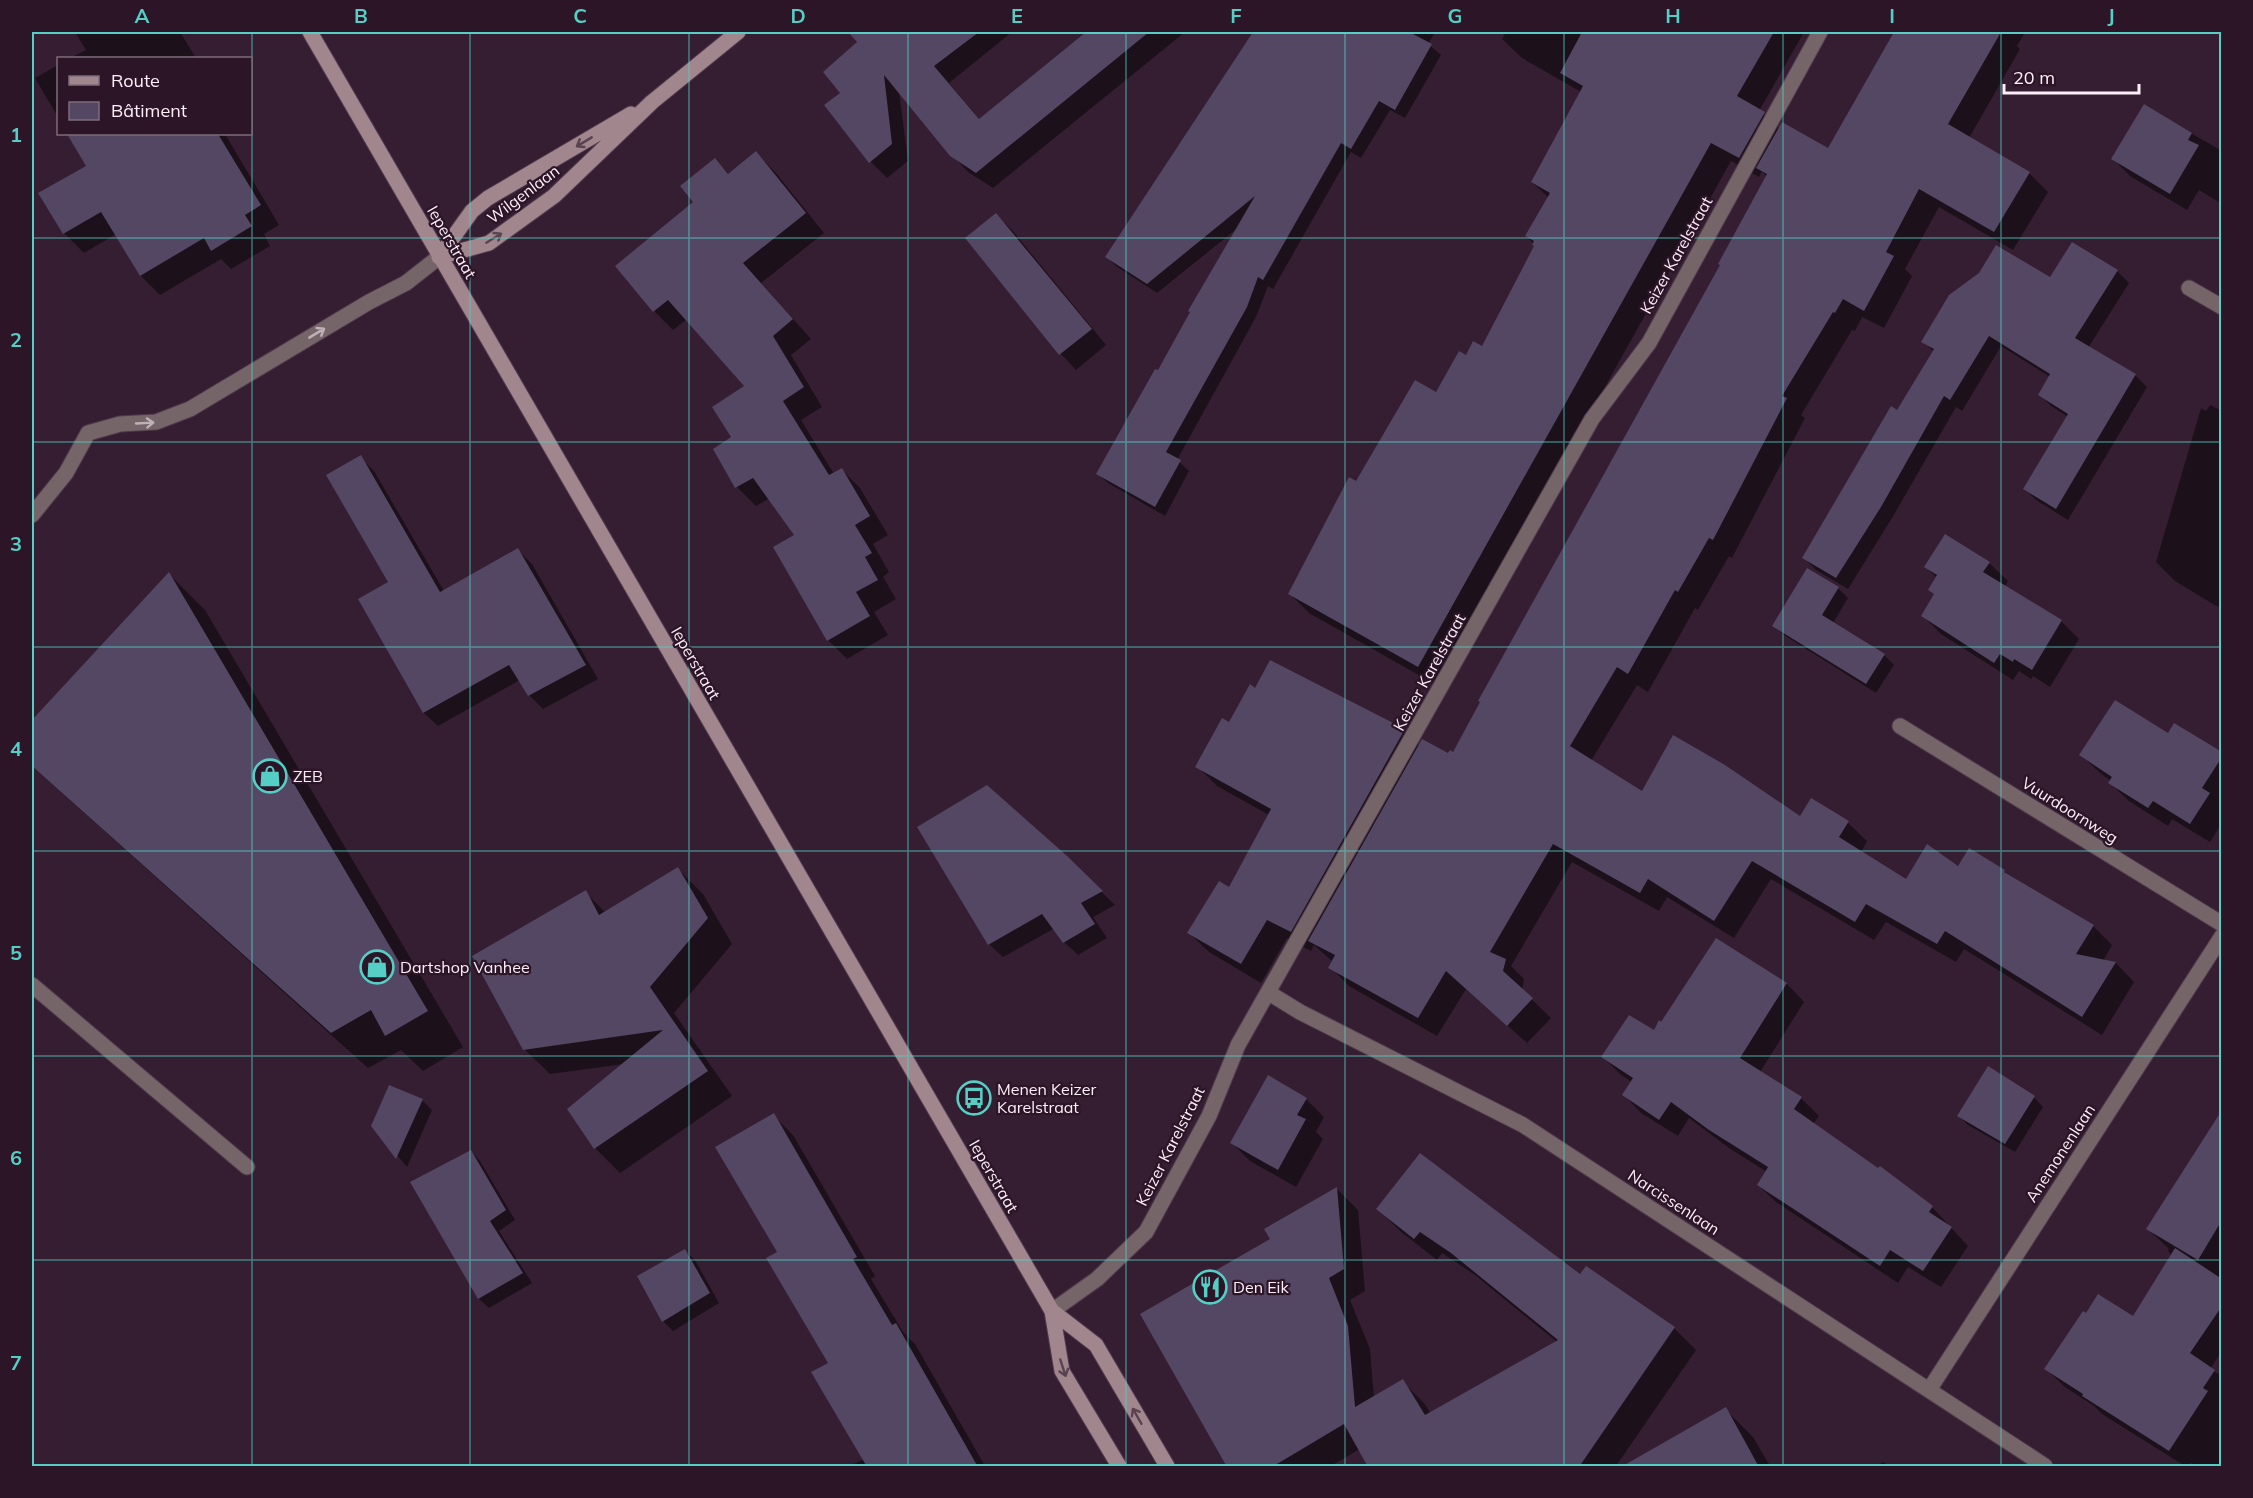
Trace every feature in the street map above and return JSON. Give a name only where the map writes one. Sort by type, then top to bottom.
[{"type":"street","name":"Ieperstraat","points":[[310,32],[1052,1311],[1062,1371],[1119,1467]]},
{"type":"street","name":"Wilgenlaan","points":[[439,257],[489,243],[554,196],[652,102],[738,32]]},
{"type":"street","name":"Keizer Karelstraat","points":[[1052,1311],[1097,1279],[1146,1232],[1209,1116],[1238,1045],[1592,418],[1648,343],[1820,32]]},
{"type":"street","name":"Wilgenlaan","points":[[439,257],[472,211],[488,198],[652,102]]},
{"type":"street","points":[[32,515],[66,473],[88,433],[120,424],[156,422],[190,409],[369,302],[406,283],[439,257]]},
{"type":"street","points":[[2189,288],[2222,308]]},
{"type":"street","name":"Vuurdoornweg","points":[[1900,726],[2222,924]]},
{"type":"street","name":"Anemonenlaan","points":[[1929,1390],[2222,936]]},
{"type":"street","points":[[32,986],[247,1167]]},
{"type":"street","name":"Narcissenlaan","points":[[1269,993],[1300,1012],[1523,1125],[2045,1467]]},
{"type":"street","name":"Ieperstraat","points":[[1052,1311],[1096,1345],[1167,1467]]},
{"type":"building","points":[[848,32],[979,32],[934,66],[979,119],[1086,32],[1149,32],[976,173],[950,156],[884,75],[892,144],[869,163],[824,105],[840,93],[823,72],[857,42]]},
{"type":"building","points":[[1253,32],[1409,32],[1432,44],[1395,110],[1379,101],[1351,149],[1341,143],[1263,280],[1258,277],[1247,307],[1166,452],[1181,460],[1155,507],[1096,474],[1155,369],[1158,370],[1190,312],[1188,311],[1255,196],[1147,284],[1105,257]]},
{"type":"building","points":[[1582,32],[1774,32],[1737,96],[1765,112],[1739,158],[1711,143],[1418,667],[1288,594],[1349,477],[1356,481],[1415,380],[1436,392],[1459,351],[1466,355],[1473,341],[1482,346],[1534,246],[1532,245],[1534,241],[1525,236],[1550,193],[1531,182],[1583,86],[1560,73]]},
{"type":"building","points":[[1894,32],[2001,32],[1948,124],[2030,172],[1994,232],[1919,189],[1886,252],[1894,256],[1864,311],[1843,299],[1835,313],[1833,312],[1782,396],[1787,398],[1713,540],[1709,538],[1678,592],[1675,590],[1628,674],[1617,667],[1570,746],[1642,791],[1673,735],[1725,765],[1800,816],[1811,798],[1849,821],[1839,837],[1906,879],[1927,844],[1958,866],[1969,848],[2005,870],[2004,872],[2094,925],[2076,954],[2116,962],[2082,1017],[1945,931],[1937,944],[1866,904],[1855,922],[1752,861],[1714,921],[1648,879],[1640,893],[1553,844],[1490,952],[1506,959],[1503,971],[1533,998],[1507,1026],[1446,971],[1418,1018],[1328,968],[1335,955],[1308,941],[1422,739],[1448,753],[1450,750],[1453,752],[1480,702],[1478,701],[1720,265],[1718,264],[1767,174],[1756,168],[1782,122],[1828,148]]},
{"type":"building","points":[[2144,104],[2192,133],[2188,140],[2199,145],[2170,194],[2111,159]]},
{"type":"building","points":[[68,135],[219,135],[261,205],[245,215],[252,226],[211,251],[204,238],[140,276],[101,212],[63,234],[38,193],[86,166]]},
{"type":"building","points":[[756,151],[806,213],[743,263],[793,319],[773,336],[804,387],[783,401],[829,475],[842,468],[870,516],[855,525],[872,553],[865,557],[878,580],[856,592],[870,616],[827,641],[773,547],[794,535],[753,478],[735,488],[713,449],[731,437],[712,407],[744,386],[668,300],[653,312],[615,266],[693,202],[680,186],[715,158],[728,174]]},
{"type":"building","points":[[996,213],[1092,329],[1059,355],[965,238]]},
{"type":"building","points":[[2072,242],[2118,270],[2075,338],[2136,374],[2056,509],[2023,489],[2068,414],[2038,395],[2050,374],[1989,336],[1950,400],[1944,396],[1881,507],[1836,578],[1802,558],[1891,406],[1897,410],[1934,349],[1921,342],[1949,295],[1979,273],[1996,245],[2050,277]]},
{"type":"building","points":[[361,455],[440,592],[518,548],[586,665],[528,696],[509,665],[423,713],[358,599],[388,582],[326,475]]},
{"type":"building","points":[[1945,534],[1990,562],[1983,572],[2062,620],[2032,670],[2000,654],[1994,663],[1921,616],[1934,594],[1928,590],[1937,575],[1924,567]]},
{"type":"building","points":[[1807,568],[1839,587],[1822,615],[1885,654],[1866,684],[1772,626]]},
{"type":"building","points":[[169,572],[428,1011],[385,1036],[371,1010],[331,1033],[32,766],[32,720]]},
{"type":"building","points":[[1270,660],[1405,729],[1291,932],[1267,920],[1241,964],[1187,933],[1219,881],[1229,887],[1271,809],[1195,767],[1222,718],[1229,722],[1250,684],[1255,688]]},
{"type":"building","points":[[2115,700],[2168,733],[2174,723],[2222,752],[2222,757],[2202,788],[2210,793],[2190,824],[2153,801],[2148,808],[2108,783],[2112,777],[2079,755]]},
{"type":"building","points":[[987,785],[1103,891],[1081,903],[1095,924],[1063,943],[1042,914],[988,945],[917,827]]},
{"type":"building","points":[[678,867],[708,918],[650,987],[708,1071],[594,1149],[567,1109],[663,1030],[523,1050],[472,956],[586,890],[599,915]]},
{"type":"building","points":[[1716,938],[1787,983],[1740,1058],[1802,1097],[1794,1109],[1878,1168],[1880,1166],[1933,1206],[1929,1212],[1952,1227],[1923,1271],[1890,1250],[1880,1266],[1757,1185],[1768,1167],[1709,1130],[1671,1102],[1659,1120],[1622,1095],[1633,1078],[1601,1057],[1629,1015],[1654,1030]]},
{"type":"building","points":[[1988,1066],[2035,1096],[2005,1144],[1957,1116]]},
{"type":"building","points":[[1268,1075],[1307,1098],[1297,1115],[1306,1119],[1278,1170],[1230,1143]]},
{"type":"building","points":[[389,1085],[423,1099],[396,1159],[371,1126]]},
{"type":"building","points":[[2222,1110],[2222,1220],[2198,1260],[2146,1229]]},
{"type":"building","points":[[774,1113],[857,1257],[853,1259],[892,1325],[896,1323],[978,1467],[867,1467],[811,1372],[828,1363],[766,1258],[777,1252],[715,1147]]},
{"type":"building","points":[[471,1150],[506,1210],[490,1221],[523,1273],[478,1299],[410,1182]]},
{"type":"building","points":[[1420,1153],[1580,1274],[1586,1266],[1675,1327],[1579,1467],[1368,1467],[1344,1424],[1272,1467],[1227,1467],[1140,1314],[1270,1239],[1264,1229],[1337,1187],[1344,1269],[1329,1278],[1348,1326],[1355,1407],[1403,1379],[1425,1415],[1558,1340],[1451,1253],[1420,1232],[1414,1239],[1376,1209]]},
{"type":"building","points":[[2175,1248],[2222,1279],[2222,1306],[2190,1353],[2215,1370],[2203,1388],[2208,1391],[2169,1451],[2044,1369],[2083,1311],[2086,1313],[2098,1294],[2133,1316]]},
{"type":"building","points":[[685,1249],[710,1293],[662,1322],[637,1276]]},
{"type":"building","points":[[1726,1407],[1759,1467],[1621,1467]]},
{"type":"place","name":"ZEB","points":[[270,776]]},
{"type":"place","name":"Dartshop Vanhee","points":[[377,967]]},
{"type":"place","name":"Menen Keizer Karelstraat","points":[[974,1098]]},
{"type":"place","name":"Den Eik","points":[[1210,1287]]}]
